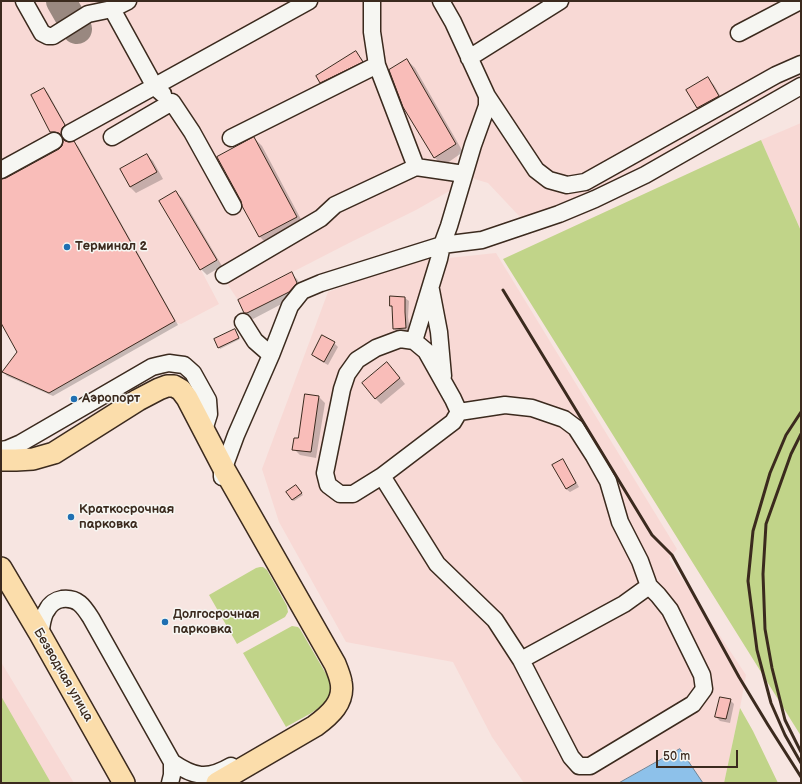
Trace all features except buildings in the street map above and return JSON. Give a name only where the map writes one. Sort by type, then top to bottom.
[{"type":"main road","points":[[1,460],[33,459],[54,453],[138,400],[159,389],[174,386],[181,390],[334,664],[341,681],[342,693],[337,706],[328,716],[315,726],[217,783]]},
{"type":"main road","name":"Безводная улица","points":[[1,568],[125,782]]},
{"type":"lane","points":[[24,1],[42,33],[48,36],[54,36],[88,14],[112,10],[128,1]]},
{"type":"lane","points":[[70,133],[309,1]]},
{"type":"lane","points":[[372,1],[372,32],[377,65],[416,167]]},
{"type":"lane","points":[[441,1],[453,22],[487,96],[536,170],[549,180],[567,185],[585,182],[776,75],[801,64]]},
{"type":"lane","points":[[470,58],[560,1]]},
{"type":"lane","points":[[739,33],[800,1]]},
{"type":"lane","points":[[112,10],[155,87],[172,102],[192,132],[233,206]]},
{"type":"lane","points":[[231,138],[377,65]]},
{"type":"lane","points":[[170,783],[172,775],[179,771],[200,775],[214,774],[226,768],[317,715],[332,699],[334,685],[330,674],[223,486],[222,480],[222,473],[236,435],[271,355],[290,306],[302,291],[321,283],[442,245],[482,240],[559,214],[595,199],[645,175],[801,86]]},
{"type":"lane","points":[[414,341],[473,145],[487,106],[487,96]]},
{"type":"lane","points":[[112,137],[172,102]]},
{"type":"lane","points":[[1,170],[54,140]]},
{"type":"lane","points":[[224,275],[321,218],[335,204],[416,167],[464,174]]},
{"type":"lane","points":[[431,286],[439,332],[444,382]]},
{"type":"lane","points":[[243,322],[256,341],[271,355]]},
{"type":"lane","points":[[400,339],[414,341],[426,351],[459,412],[453,422],[382,476],[353,494],[340,494],[328,485],[325,473],[342,389],[347,374],[357,360],[376,348],[400,339]]},
{"type":"lane","points":[[1,450],[21,443],[152,367],[169,363],[184,366],[193,373],[208,400],[209,414],[206,434],[218,440],[226,440],[236,435]]},
{"type":"lane","points":[[382,476],[437,564],[494,620],[521,660],[571,758],[579,766],[590,766],[693,704],[704,689],[702,675],[670,610],[649,586],[640,561],[620,522],[608,481],[576,428],[564,419],[532,408],[505,405],[459,412]]},
{"type":"lane","points":[[521,660],[624,604],[649,586]]},
{"type":"lane","points":[[40,634],[43,618],[47,609],[54,603],[59,600],[76,600],[84,607],[107,645],[140,707],[179,771]]},
{"type":"shaded area","points":[[1,1],[801,1],[801,76],[678,150],[596,193],[521,218],[488,183],[471,178],[473,145],[465,142],[458,154],[453,189],[416,210],[238,300],[226,282],[217,260],[201,270],[219,304],[181,324],[175,322],[49,393],[2,372],[17,352],[1,323]]},
{"type":"shaded area","points":[[801,123],[801,231],[761,140]]},
{"type":"shaded area","points":[[496,253],[677,549],[669,559],[746,675],[724,783],[524,783],[492,737],[453,662],[346,642],[279,522],[262,469],[328,292],[419,259],[439,259]]},
{"type":"shaded area","points":[[1,662],[74,783],[1,783]]},
{"type":"green space","points":[[761,140],[801,231],[801,736],[503,259]]},
{"type":"green space","points":[[260,567],[267,570],[287,606],[288,612],[285,617],[237,644],[209,595]]},
{"type":"green space","points":[[292,626],[300,629],[329,679],[330,690],[329,697],[322,705],[310,714],[286,727],[243,653]]},
{"type":"green space","points":[[1,696],[51,783],[1,783]]},
{"type":"green space","points":[[740,708],[753,731],[778,783],[724,783]]},
{"type":"water","points":[[680,749],[703,783],[619,783]]},
{"type":"taxiway","points":[[61,1],[77,29]]},
{"type":"railway","points":[[503,290],[652,535],[672,555],[739,677],[801,777]]},
{"type":"railway","points":[[801,412],[786,435],[770,473],[753,531],[748,581],[757,650],[771,703],[785,735],[801,763]]},
{"type":"railway","points":[[801,434],[791,454],[766,524],[763,574],[765,629],[772,668],[785,720],[801,752]]},
{"type":"place","name":"Терминал 2","points":[[67,247]]},
{"type":"place","name":"Аэропорт","points":[[74,399]]},
{"type":"place","name":"Краткосрочная парковка","points":[[71,517]]},
{"type":"place","name":"Долгосрочная парковка","points":[[165,622]]}]
